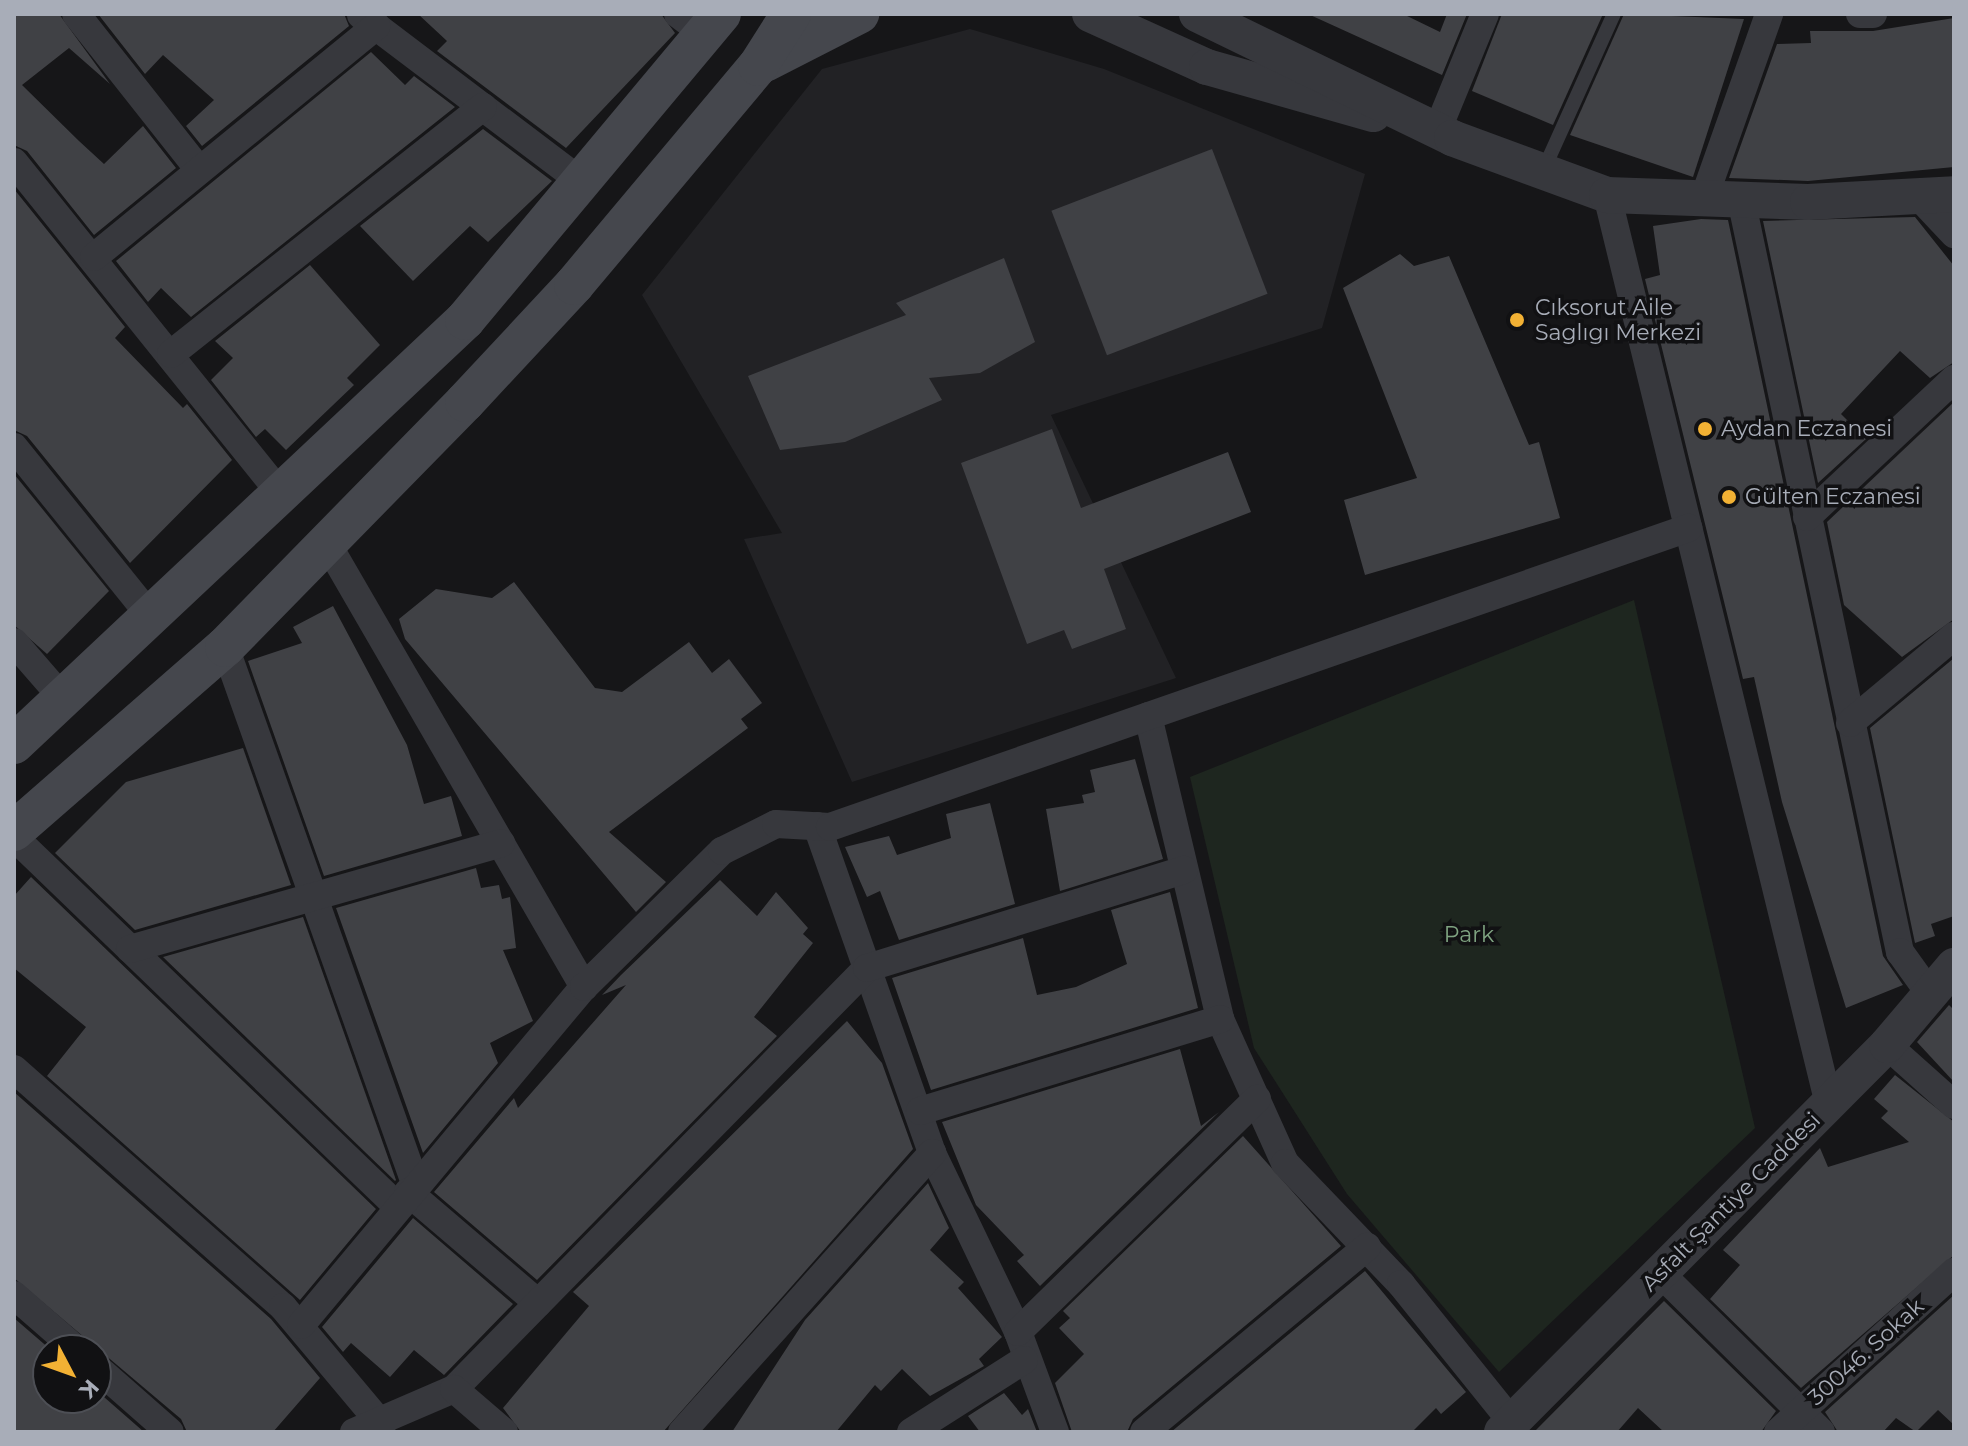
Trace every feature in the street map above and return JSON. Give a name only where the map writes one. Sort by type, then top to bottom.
[{"type":"main road","points":[[14,834],[225,647],[328,545],[574,285],[758,66],[791,14]]},
{"type":"main road","points":[[758,66],[859,14]]},
{"type":"main road","points":[[14,744],[148,613],[465,320],[583,183],[701,21]]},
{"type":"street","points":[[76,14],[199,170]]},
{"type":"street","points":[[1090,14],[1207,67],[1437,131],[1607,195],[1741,199],[1937,196],[1954,234]]},
{"type":"street","points":[[1197,14],[1317,67],[1437,131]]},
{"type":"street","points":[[1437,131],[1485,14]]},
{"type":"street","points":[[1704,198],[1769,14]]},
{"type":"street","points":[[1860,14],[1873,14]]},
{"type":"street","points":[[94,257],[383,23],[483,107],[583,183]]},
{"type":"street","points":[[171,354],[483,107]]},
{"type":"street","points":[[14,162],[94,257],[280,493]]},
{"type":"street","points":[[1607,195],[1829,1104]]},
{"type":"street","points":[[1741,199],[1900,952],[1928,991]]},
{"type":"street","points":[[1807,517],[1954,379]]},
{"type":"street","points":[[14,447],[148,613]]},
{"type":"street","points":[[301,1325],[407,1194],[584,987],[722,851],[776,824],[817,826],[1148,716],[1688,528]]},
{"type":"street","points":[[328,545],[584,987]]},
{"type":"street","points":[[1850,723],[1954,636]]},
{"type":"street","points":[[14,642],[61,696]]},
{"type":"street","points":[[225,647],[313,895],[407,1194]]},
{"type":"street","points":[[1148,716],[1220,1019],[1285,1163],[1367,1247],[1507,1427]]},
{"type":"street","points":[[817,826],[920,1111],[932,1153],[1018,1332],[1024,1360],[1055,1432]]},
{"type":"street","points":[[14,834],[130,949],[407,1194],[538,1303]]},
{"type":"street","points":[[130,949],[501,843]]},
{"type":"street","points":[[354,1432],[382,1425],[454,1389],[867,968],[1184,870]]},
{"type":"street","name":"Asfalt Şantiye Caddesi","points":[[1507,1427],[1887,1045],[1928,991],[1954,966]]},
{"type":"street","points":[[920,1111],[1220,1019]]},
{"type":"street","points":[[1887,1045],[1954,1105]]},
{"type":"street","points":[[14,1069],[301,1325],[382,1425]]},
{"type":"street","points":[[1018,1332],[1257,1099]]},
{"type":"street","points":[[682,1432],[932,1153]]},
{"type":"street","points":[[1144,1432],[1367,1247]]},
{"type":"street","name":"30046. Sokak","points":[[1778,1432],[1954,1272]]},
{"type":"street","points":[[1660,1273],[1821,1432]]},
{"type":"street","points":[[14,1295],[59,1334]]},
{"type":"street","points":[[911,1432],[1024,1360]]},
{"type":"street","points":[[112,1381],[170,1432]]},
{"type":"street","points":[[454,1389],[504,1432]]},
{"type":"lane","points":[[1542,171],[1614,14]]},
{"type":"shaded area","points":[[970,29],[1104,69],[1365,174],[1322,328],[1051,415],[1176,678],[852,782],[744,539],[782,533],[642,295],[822,69]]},
{"type":"green space","name":"Park","points":[[1634,600],[1755,1128],[1499,1372],[1347,1194],[1254,1048],[1190,777]]},
{"type":"building","points":[[14,14],[59,14],[110,84],[69,48],[22,85],[79,141],[104,164],[143,126],[176,168],[94,235],[27,151],[14,145]]},
{"type":"building","points":[[98,14],[344,14],[349,26],[202,146],[186,126],[214,100],[163,55],[145,74]]},
{"type":"building","points":[[418,14],[661,14],[675,33],[566,148],[437,51],[447,41]]},
{"type":"building","points":[[1308,14],[1403,14],[1440,32],[1447,14],[1467,14],[1442,75]]},
{"type":"building","points":[[1502,14],[1603,14],[1553,125],[1472,91]]},
{"type":"building","points":[[1624,14],[1744,19],[1693,177],[1570,135]]},
{"type":"building","points":[[1954,18],[1954,167],[1808,181],[1729,178],[1777,44],[1811,43],[1810,31],[1873,31]]},
{"type":"building","points":[[371,52],[405,85],[414,76],[455,107],[191,317],[161,288],[148,302],[116,261]]},
{"type":"building","points":[[483,129],[552,181],[488,242],[470,226],[413,281],[360,226]]},
{"type":"building","points":[[1212,149],[1268,294],[1107,355],[1051,211]]},
{"type":"building","points":[[14,189],[125,327],[115,338],[183,408],[187,404],[232,460],[130,563],[27,436],[14,430]]},
{"type":"building","points":[[1915,217],[1954,266],[1954,362],[1930,378],[1900,351],[1841,414],[1866,439],[1818,483],[1763,221]]},
{"type":"building","points":[[1701,219],[1728,220],[1883,956],[1903,985],[1846,1008],[1782,802],[1754,677],[1743,679],[1645,279],[1660,275],[1653,226]]},
{"type":"building","points":[[1400,254],[1414,266],[1449,256],[1529,445],[1539,442],[1560,518],[1365,575],[1344,500],[1417,478],[1343,288]]},
{"type":"building","points":[[1004,258],[1035,342],[980,373],[929,378],[942,400],[845,442],[780,450],[748,376],[906,315],[896,303]]},
{"type":"building","points":[[310,265],[380,345],[347,378],[354,385],[286,450],[265,429],[256,437],[211,380],[233,358],[215,341]]},
{"type":"building","points":[[1954,402],[1954,619],[1902,657],[1844,605],[1827,522]]},
{"type":"building","points":[[1052,429],[1081,508],[1228,452],[1251,512],[1104,569],[1126,629],[1072,649],[1064,630],[1027,644],[961,463]]},
{"type":"building","points":[[14,474],[109,591],[47,654],[14,625]]},
{"type":"building","points":[[514,582],[595,688],[622,692],[689,642],[712,673],[729,659],[762,703],[741,719],[748,728],[609,832],[666,882],[636,912],[405,639],[399,619],[436,589],[492,598]]},
{"type":"building","points":[[333,606],[407,745],[424,804],[451,796],[462,836],[324,876],[248,661],[302,643],[293,627]]},
{"type":"building","points":[[1954,658],[1954,916],[1931,924],[1935,936],[1915,943],[1870,728]]},
{"type":"building","points":[[243,748],[291,885],[135,930],[55,853],[126,782]]},
{"type":"building","points":[[1135,759],[1163,859],[1060,891],[1046,809],[1084,803],[1082,795],[1095,792],[1090,770]]},
{"type":"building","points":[[990,803],[1015,904],[899,940],[880,891],[867,897],[845,847],[889,836],[897,855],[951,838],[946,814]]},
{"type":"building","points":[[476,868],[481,888],[499,885],[502,899],[510,897],[516,948],[503,950],[533,1021],[490,1043],[498,1063],[423,1153],[336,908]]},
{"type":"building","points":[[31,877],[376,1209],[300,1300],[47,1076],[86,1027],[14,968],[14,896]]},
{"type":"building","points":[[720,880],[757,916],[776,892],[808,928],[803,934],[813,943],[754,1017],[777,1036],[537,1280],[434,1192],[514,1098],[518,1108],[626,985],[602,995]]},
{"type":"building","points":[[1170,892],[1198,1008],[931,1090],[892,978],[1023,938],[1037,995],[1076,987],[1127,964],[1111,910]]},
{"type":"building","points":[[303,917],[396,1180],[395,1181],[163,957]]},
{"type":"building","points":[[1949,1005],[1954,1010],[1954,1082],[1917,1042]]},
{"type":"building","points":[[847,1021],[882,1063],[913,1149],[663,1432],[521,1432],[503,1408],[589,1306],[573,1292]]},
{"type":"building","points":[[1180,1049],[1201,1126],[1219,1112],[1040,1286],[1017,1261],[1024,1255],[976,1205],[942,1122]]},
{"type":"building","points":[[1895,1075],[1954,1122],[1954,1255],[1801,1388],[1710,1299],[1740,1265],[1723,1250],[1820,1148],[1828,1167],[1909,1142],[1881,1118],[1888,1111],[1874,1099]]},
{"type":"building","points":[[14,1092],[271,1319],[320,1378],[273,1432],[187,1432],[181,1419],[112,1361],[112,1334],[80,1334],[14,1278]]},
{"type":"building","points":[[1243,1136],[1341,1246],[1133,1419],[1127,1432],[1072,1432],[1055,1383],[1084,1354],[1059,1328],[1070,1318],[1063,1311]]},
{"type":"building","points":[[928,1183],[949,1228],[930,1250],[964,1282],[958,1288],[1002,1337],[979,1359],[984,1366],[930,1396],[902,1369],[881,1391],[875,1385],[836,1432],[732,1432],[805,1320]]},
{"type":"building","points":[[413,1218],[513,1304],[444,1375],[414,1350],[390,1377],[351,1343],[343,1352],[322,1327]]},
{"type":"building","points":[[1365,1271],[1466,1392],[1441,1414],[1436,1408],[1412,1432],[1171,1432]]},
{"type":"building","points":[[1954,1295],[1954,1425],[1938,1410],[1916,1432],[1896,1418],[1883,1432],[1838,1432],[1825,1412]]},
{"type":"building","points":[[1664,1301],[1776,1411],[1761,1432],[1664,1432],[1638,1408],[1617,1432],[1534,1432]]},
{"type":"building","points":[[14,1318],[32,1334],[32,1414],[112,1414],[112,1404],[144,1432],[14,1432]]},
{"type":"building","points":[[1004,1393],[1022,1415],[1028,1409],[1037,1432],[980,1432],[968,1416]]},
{"type":"place","name":"Cıksorut Aile Saglıgı Merkezi","points":[[1517,320]]},
{"type":"place","name":"Aydan Eczanesi","points":[[1705,429]]},
{"type":"place","name":"Gülten Eczanesi","points":[[1729,497]]}]
